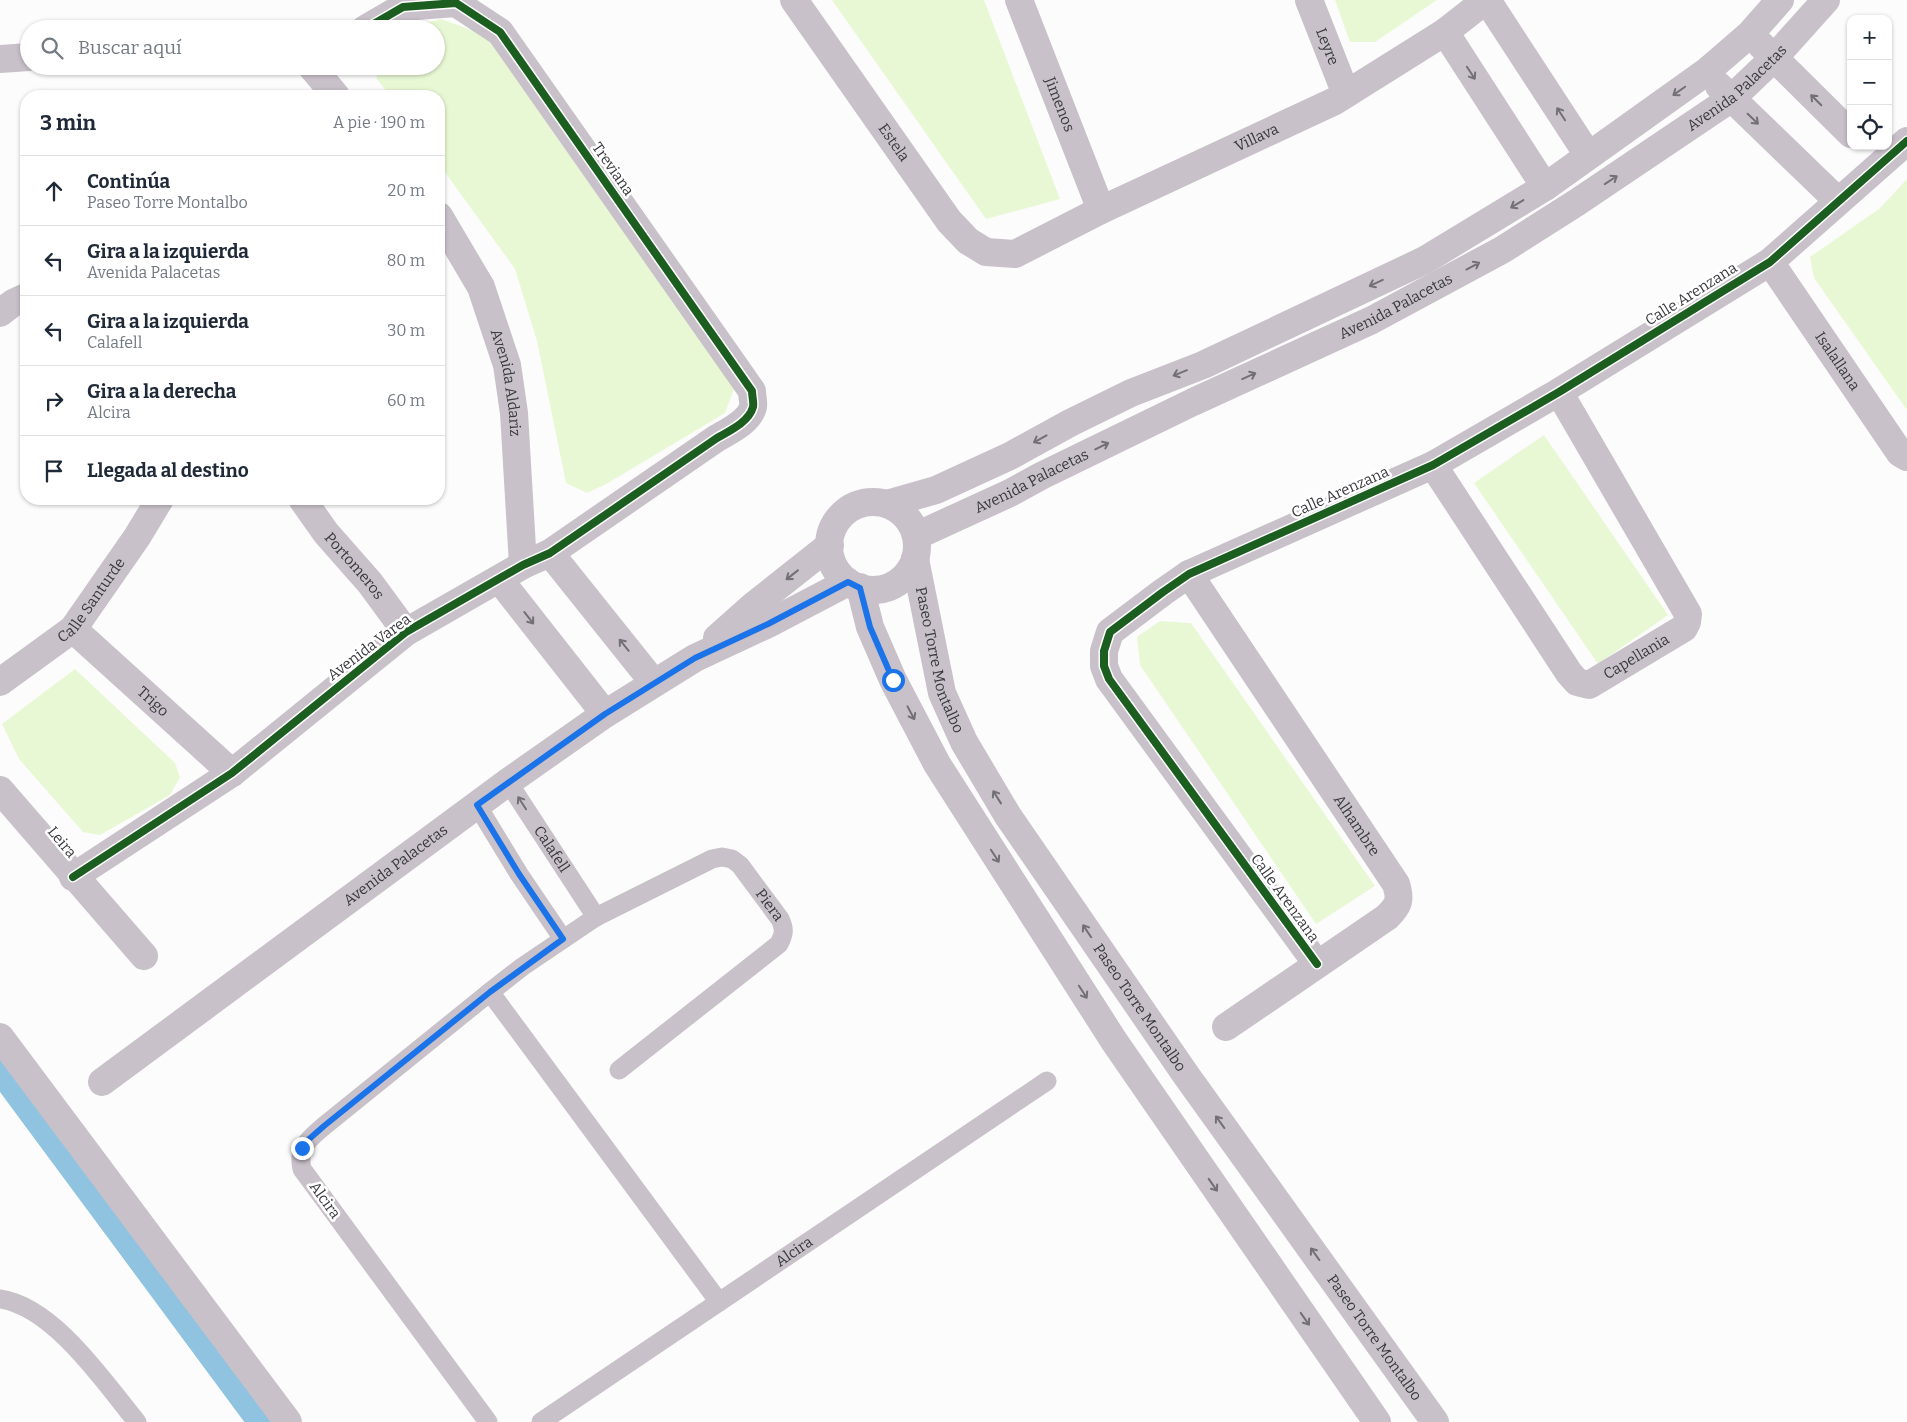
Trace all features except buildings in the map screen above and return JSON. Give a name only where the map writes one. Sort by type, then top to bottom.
[{"type":"street","name":"Estela","points":[[794,0],[949,221],[968,240],[986,252],[1015,254]]},
{"type":"street","name":"Jimenos","points":[[1019,0],[1101,210]]},
{"type":"street","name":"Leyre","points":[[1309,0],[1346,94]]},
{"type":"street","name":"Villava","points":[[1015,254],[1101,210],[1335,101],[1445,32],[1486,0]]},
{"type":"street","points":[[1486,0],[1588,155]]},
{"type":"street","name":"Avenida Palacetas","points":[[887,504],[936,490],[1010,456],[1070,423],[1130,394],[1202,364],[1424,260],[1545,187],[1706,72],[1750,34],[1780,0]]},
{"type":"street","name":"Avenida Palacetas","points":[[916,548],[1041,476],[1193,402],[1372,320],[1502,250],[1576,204],[1732,98],[1774,58],[1826,0]]},
{"type":"street","name":"Treviana","points":[[381,20],[403,7],[456,3],[500,32],[752,391],[754,406],[747,417],[735,427],[716,438]]},
{"type":"street","points":[[1445,32],[1545,187]]},
{"type":"street","points":[[1750,34],[1847,130]]},
{"type":"street","points":[[0,59],[20,58]]},
{"type":"street","points":[[1706,72],[1838,202]]},
{"type":"street","points":[[318,75],[331,90]]},
{"type":"street","name":"Calle Arenzana","points":[[1317,964],[1109,679],[1104,666],[1104,651],[1110,632],[1189,574],[1433,465],[1559,392],[1770,262],[1838,202],[1872,155],[1907,141]]},
{"type":"street","name":"Avenida Aldariz","points":[[445,226],[481,287],[507,365],[514,413],[523,565]]},
{"type":"street","name":"Isalallana","points":[[1770,262],[1900,453],[1907,457]]},
{"type":"street","points":[[0,313],[20,300]]},
{"type":"street","name":"Capellania","points":[[1433,465],[1569,673],[1577,682],[1589,685],[1684,628],[1688,614],[1559,392]]},
{"type":"street","name":"Avenida Varea","points":[[74,877],[232,773],[406,632],[523,565],[550,554],[716,438]]},
{"type":"street","points":[[876,502],[887,504],[906,516],[916,548],[903,578],[893,585],[882,589],[870,590],[854,585],[835,568],[831,560],[831,532],[843,513],[864,503],[876,502]]},
{"type":"street","name":"Calle Santurde","points":[[0,682],[73,629],[137,537],[156,505]]},
{"type":"street","name":"Portomeros","points":[[306,505],[326,533],[370,583],[406,632]]},
{"type":"street","name":"Avenida Palacetas","points":[[695,658],[753,606],[830,545]]},
{"type":"street","name":"Paseo Torre Montalbo","points":[[916,548],[942,692],[964,742],[1008,816],[1186,1075],[1435,1422]]},
{"type":"street","points":[[550,554],[654,682]]},
{"type":"street","name":"Alhambre","points":[[1189,574],[1396,884],[1400,896],[1395,909],[1387,917],[1226,1027]]},
{"type":"street","points":[[499,579],[605,714]]},
{"type":"street","points":[[854,585],[893,680],[937,764],[1114,1042],[1377,1422]]},
{"type":"street","name":"Avenida Palacetas","points":[[102,1082],[508,782],[605,714],[695,658],[854,585]]},
{"type":"street","name":"Trigo","points":[[73,629],[232,773]]},
{"type":"street","name":"Leira","points":[[0,790],[144,956]]},
{"type":"street","points":[[0,1037],[288,1422]]},
{"type":"lane","name":"Calafell","points":[[508,782],[596,917]]},
{"type":"lane","points":[[477,805],[519,874],[563,939]]},
{"type":"lane","name":"Piera","points":[[563,939],[596,917],[701,864],[722,857],[732,859],[740,865],[780,918],[784,928],[778,944],[619,1070]]},
{"type":"lane","name":"Alcira","points":[[488,1422],[302,1169],[299,1158],[302,1148],[319,1130],[490,992],[563,939]]},
{"type":"lane","points":[[490,992],[719,1302]]},
{"type":"lane","name":"Alcira","points":[[541,1422],[1047,1082]]},
{"type":"lane","points":[[0,1299],[24,1306],[41,1316],[75,1347],[137,1422]]},
{"type":"green space","points":[[832,0],[984,0],[1060,199],[986,219]]},
{"type":"green space","points":[[1335,0],[1437,0],[1375,42],[1350,42]]},
{"type":"green space","points":[[445,20],[485,35],[734,389],[725,413],[608,483],[587,493],[566,483],[537,341],[515,269],[445,172],[445,90],[385,90],[377,79],[376,75],[445,75]]},
{"type":"green space","points":[[1907,179],[1907,410],[1814,278],[1810,257],[1879,209]]},
{"type":"green space","points":[[1544,435],[1668,615],[1598,664],[1474,483]]},
{"type":"green space","points":[[1160,621],[1191,623],[1375,886],[1316,924],[1140,665],[1137,637]]},
{"type":"green space","points":[[75,669],[175,763],[180,777],[170,795],[100,835],[83,832],[19,759],[2,724]]},
{"type":"waterway","points":[[0,1060],[268,1422]]},
{"type":"cycle path","points":[[73,877],[232,773],[406,632],[523,565],[550,553],[717,438],[738,426],[751,412],[753,407],[752,391],[500,32],[456,3],[403,7],[381,20]]},
{"type":"cycle path","points":[[1317,964],[1109,679],[1104,666],[1104,651],[1110,632],[1189,574],[1433,465],[1559,392],[1770,262],[1907,141]]},
{"type":"route","points":[[302,1148],[324,1126],[490,992],[563,939],[519,874],[477,805],[605,714],[654,682],[695,658],[768,624],[848,582],[860,588],[870,627],[893,680]]}]
